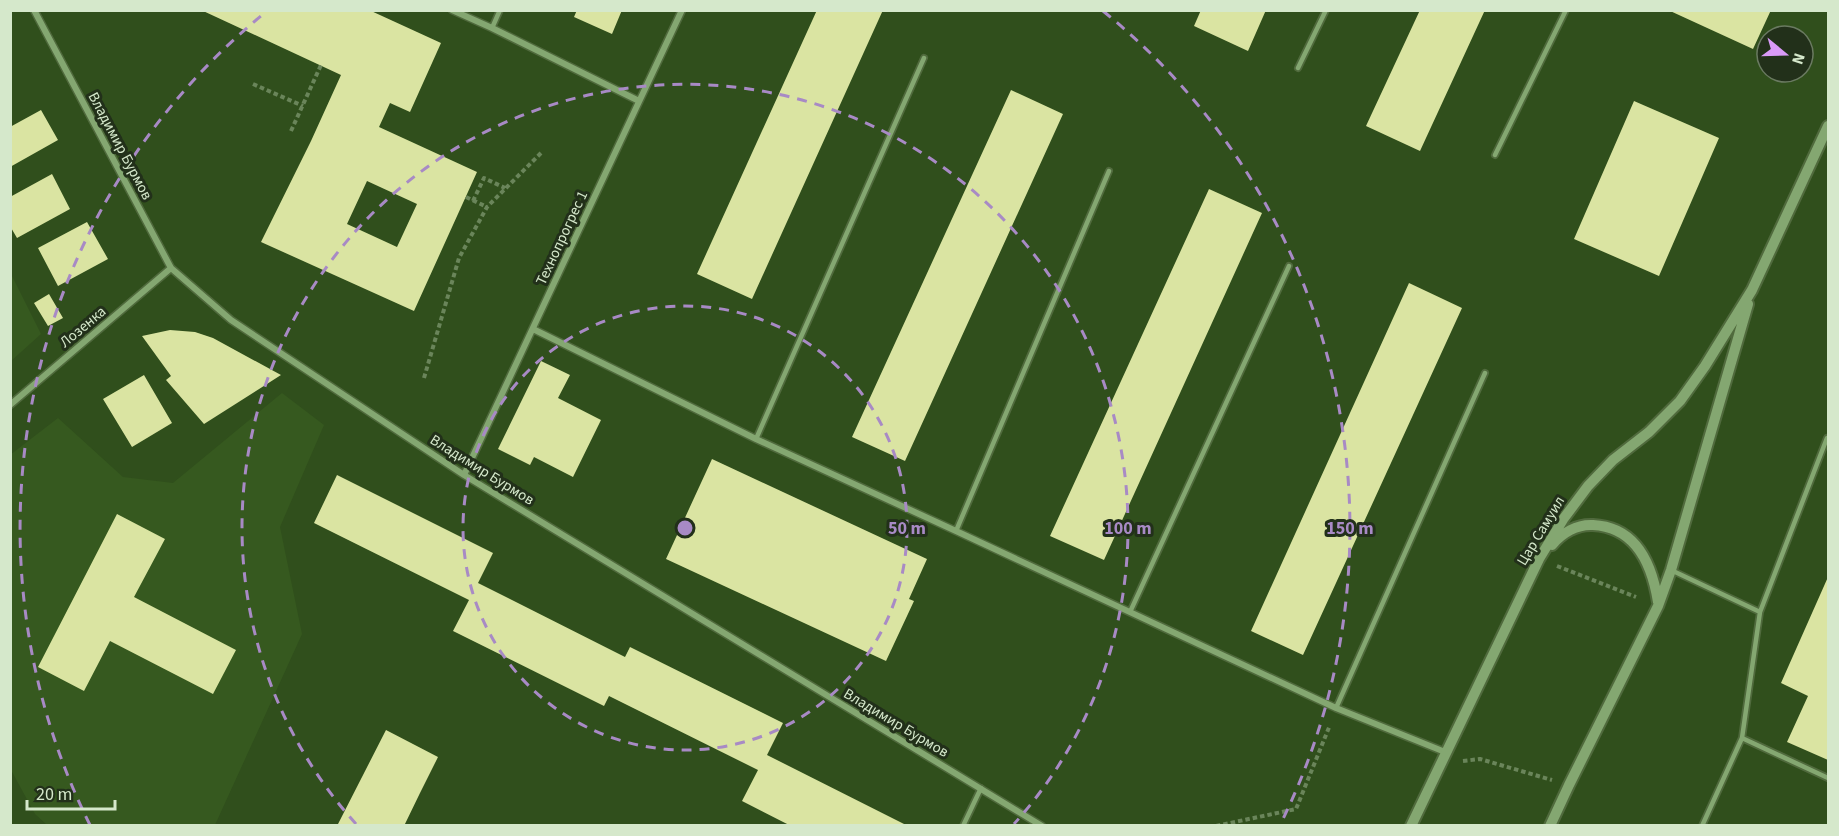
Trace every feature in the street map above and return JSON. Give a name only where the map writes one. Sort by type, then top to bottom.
[{"type":"street","name":"Владимир Бурмов","points":[[34,10],[171,268],[231,320],[464,475],[1042,825]]},
{"type":"street","points":[[452,10],[639,101]]},
{"type":"street","name":"Технопрогрес 1","points":[[464,475],[682,10]]},
{"type":"street","name":"Цар Самуил","points":[[1411,825],[1539,559],[1564,518],[1588,486],[1613,460],[1649,432],[1680,401],[1705,366],[1752,290],[1828,126]]},
{"type":"street","name":"Лозенка","points":[[10,405],[171,268]]},
{"type":"street","name":"Цар Самуил","points":[[1550,825],[1658,606],[1671,570],[1752,290]]},
{"type":"street","points":[[533,329],[756,439],[1336,708],[1445,752]]},
{"type":"street","points":[[1539,559],[1569,531],[1585,525],[1606,526],[1623,533],[1647,562],[1654,580],[1658,606]]},
{"type":"lane","points":[[492,28],[500,10]]},
{"type":"lane","points":[[1298,68],[1326,10]]},
{"type":"lane","points":[[1495,155],[1566,10]]},
{"type":"lane","points":[[756,439],[924,58]]},
{"type":"lane","points":[[956,531],[1109,171]]},
{"type":"lane","points":[[1130,612],[1289,266]]},
{"type":"lane","points":[[1336,708],[1485,373]]},
{"type":"lane","points":[[1702,825],[1742,738],[1760,612],[1827,438]]},
{"type":"lane","points":[[1671,570],[1760,612]]},
{"type":"lane","points":[[1742,738],[1828,778]]},
{"type":"lane","points":[[963,825],[981,789]]},
{"type":"path","points":[[291,131],[321,65]]},
{"type":"path","points":[[253,84],[303,106]]},
{"type":"path","points":[[424,378],[459,258],[487,207],[542,152]]},
{"type":"path","points":[[473,201],[484,178],[505,188]]},
{"type":"path","points":[[466,197],[487,207]]},
{"type":"path","points":[[1539,559],[1658,606]]},
{"type":"path","points":[[1216,825],[1296,809],[1336,708]]},
{"type":"path","points":[[1439,765],[1480,759],[1569,785]]},
{"type":"shaded area","points":[[11,274],[41,334],[10,361]]},
{"type":"shaded area","points":[[282,393],[324,425],[280,527],[302,634],[215,825],[47,825],[35,814],[11,770],[10,455],[58,418],[123,477],[173,483]]},
{"type":"building","points":[[201,10],[369,10],[441,43],[410,112],[390,103],[379,127],[477,172],[414,311],[261,242],[341,75]],"holes":[[[367,181],[417,204],[397,247],[347,224]]]},
{"type":"building","points":[[577,10],[622,10],[612,34],[574,17]]},
{"type":"building","points":[[817,10],[883,10],[752,299],[697,274]]},
{"type":"building","points":[[1201,10],[1266,10],[1248,51],[1194,26]]},
{"type":"building","points":[[1420,10],[1485,10],[1420,151],[1366,126]]},
{"type":"building","points":[[1668,10],[1771,10],[1765,24],[1755,24],[1753,49]]},
{"type":"building","points":[[1011,90],[1063,114],[905,461],[852,437]]},
{"type":"building","points":[[1634,101],[1719,138],[1659,276],[1574,239]]},
{"type":"building","points":[[41,110],[58,140],[10,167],[10,127]]},
{"type":"building","points":[[52,174],[70,209],[17,238],[10,226],[10,197]]},
{"type":"building","points":[[1209,189],[1262,213],[1104,560],[1050,536]]},
{"type":"building","points":[[87,222],[108,259],[58,286],[38,248]]},
{"type":"building","points":[[1409,283],[1462,308],[1303,655],[1251,631]]},
{"type":"building","points":[[49,294],[63,318],[48,326],[34,303]]},
{"type":"building","points":[[170,330],[195,332],[213,338],[281,375],[204,424],[166,380],[171,376],[142,336]]},
{"type":"building","points":[[541,361],[570,375],[558,398],[601,420],[573,477],[534,457],[530,465],[498,449]]},
{"type":"building","points":[[144,375],[172,423],[132,447],[103,399]]},
{"type":"building","points":[[712,459],[927,559],[909,599],[914,601],[886,661],[666,559]]},
{"type":"building","points":[[337,475],[493,553],[478,583],[625,657],[630,647],[783,723],[767,755],[908,826],[791,826],[742,801],[758,770],[609,696],[604,706],[453,631],[469,600],[314,523]]},
{"type":"building","points":[[117,514],[165,539],[134,597],[236,650],[213,694],[110,641],[84,691],[38,667]]},
{"type":"building","points":[[1828,577],[1828,760],[1787,742],[1808,696],[1781,683]]},
{"type":"building","points":[[386,730],[438,757],[404,826],[337,826]]}]
